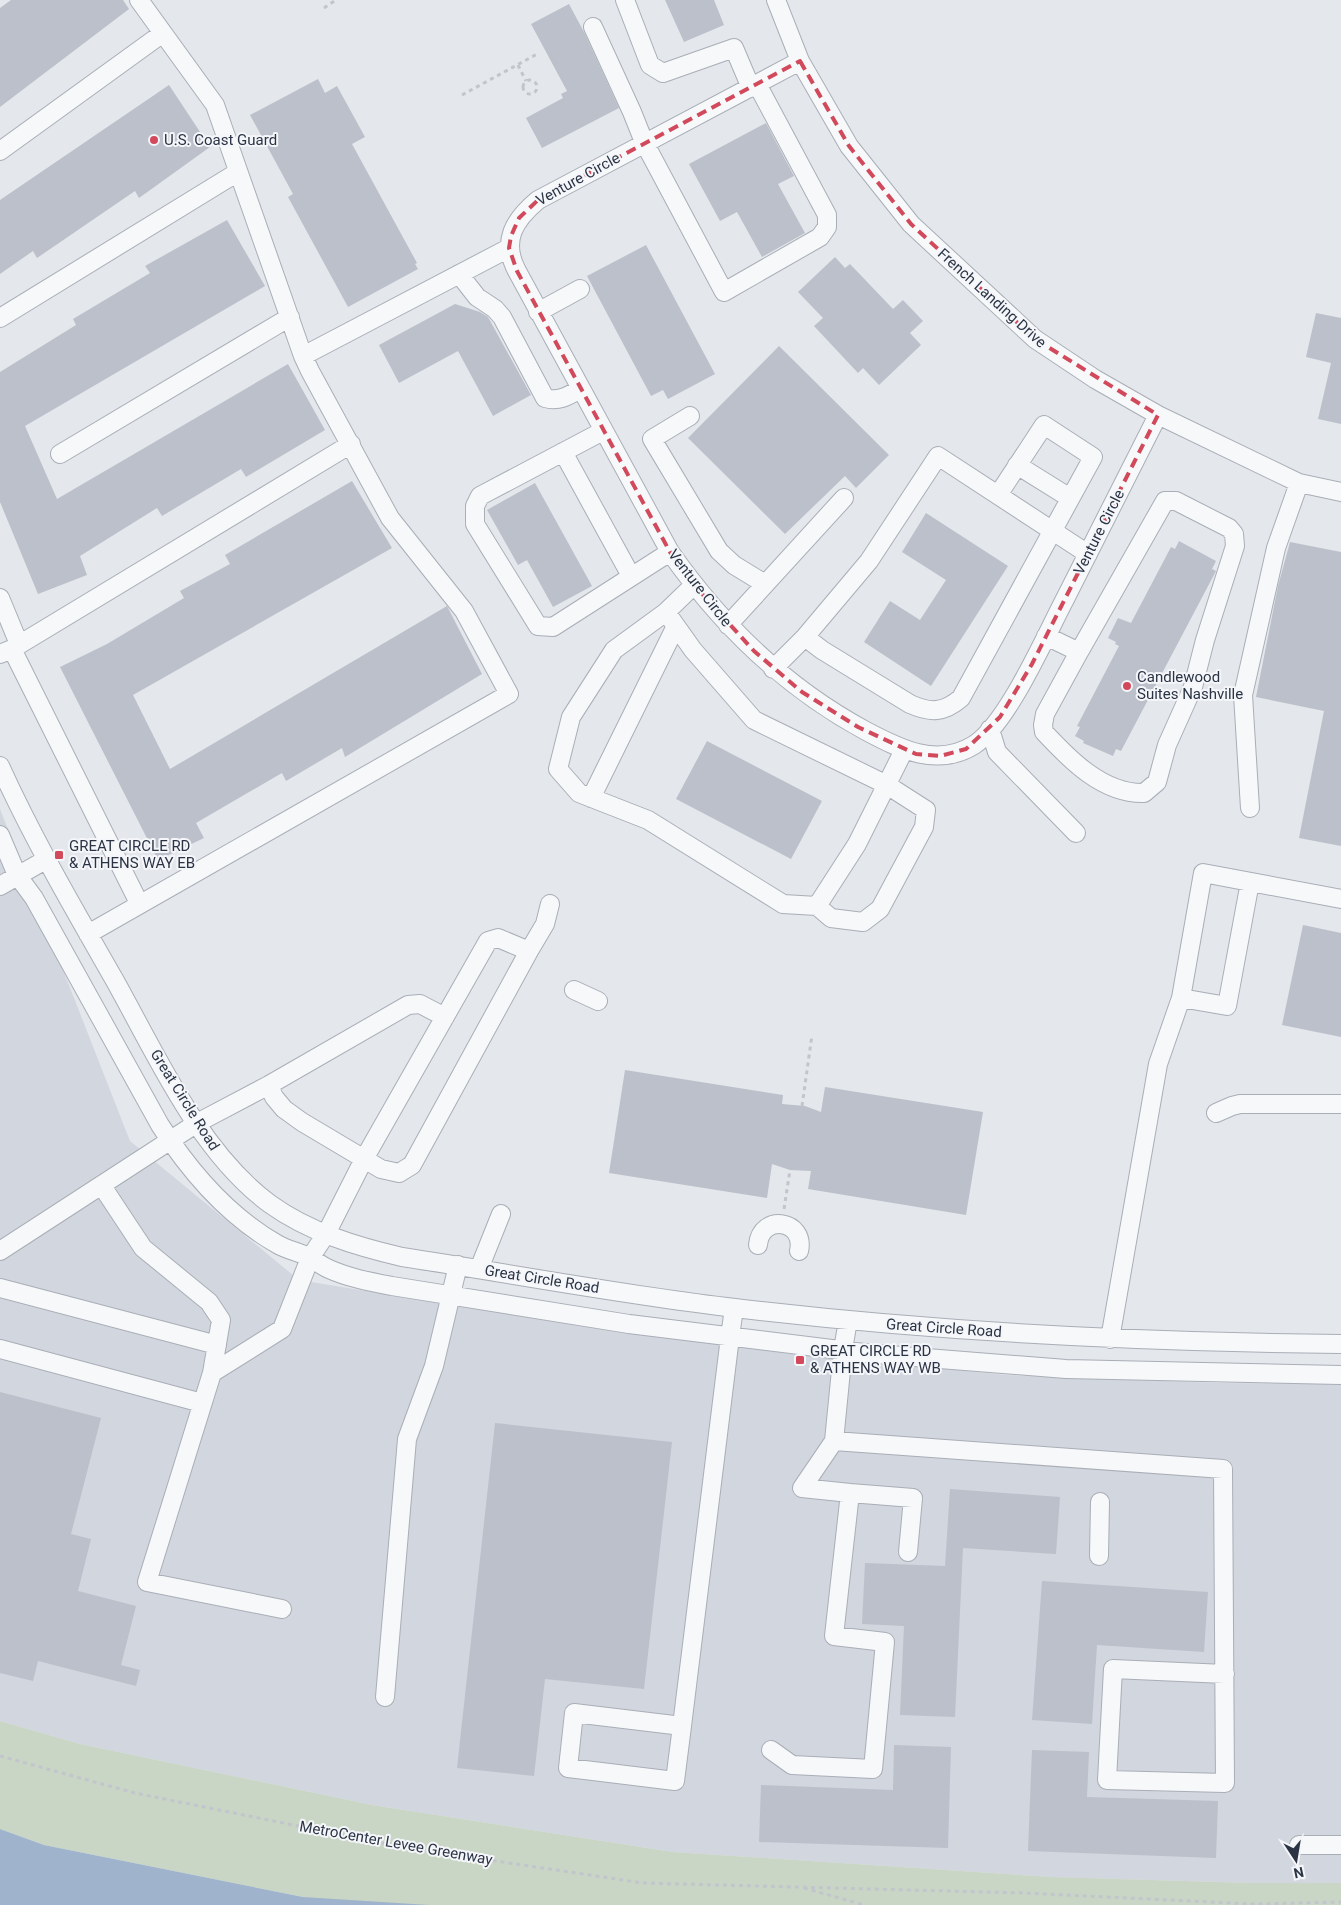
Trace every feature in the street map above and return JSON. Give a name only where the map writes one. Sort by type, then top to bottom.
[{"type":"street","points":[[88,934],[139,903],[509,694],[464,611],[390,518],[303,356],[215,105],[139,0]]},
{"type":"street","points":[[593,27],[644,142],[724,292],[820,237],[825,232],[828,221],[827,215],[734,48],[663,73],[650,65],[625,0]]},
{"type":"street","name":"French Landing Drive","points":[[776,0],[800,61],[849,146],[911,224],[1035,340],[1095,379],[1158,415],[1299,483],[1341,492]]},
{"type":"street","points":[[0,151],[163,33]]},
{"type":"street","name":"Venture Circle","points":[[800,61],[644,142],[538,200],[519,218],[511,236],[509,248],[511,261],[538,312],[670,552],[694,585],[728,625],[774,669],[802,692],[838,716],[904,750],[930,756],[952,754],[974,745],[1000,717],[1020,685],[1158,415]]},
{"type":"street","points":[[0,318],[238,172]]},
{"type":"street","points":[[303,356],[509,248]]},
{"type":"street","points":[[459,274],[477,297],[502,317],[545,398],[554,400],[565,398],[580,389]]},
{"type":"street","points":[[538,312],[580,289]]},
{"type":"street","points":[[60,454],[290,317]]},
{"type":"street","points":[[690,416],[652,439],[719,551],[734,565],[765,584]]},
{"type":"street","points":[[805,637],[822,650],[910,704],[932,710],[952,706],[960,698],[1094,457],[1044,426],[998,495]]},
{"type":"street","points":[[603,431],[480,496],[474,506],[475,524],[538,626],[553,627],[670,552]]},
{"type":"street","points":[[10,649],[351,444]]},
{"type":"street","points":[[563,452],[631,576]]},
{"type":"street","points":[[774,669],[805,637],[869,561],[938,456],[1088,554]]},
{"type":"street","points":[[1017,465],[1070,498]]},
{"type":"street","points":[[1250,808],[1243,695],[1276,548],[1299,483]]},
{"type":"street","points":[[728,625],[844,498]]},
{"type":"street","points":[[1165,501],[1176,501],[1229,528],[1234,534],[1236,546],[1205,640],[1193,687],[1167,745],[1157,782],[1144,793],[1134,794],[1112,787],[1094,778],[1044,732],[1045,714],[1079,652],[1165,501]]},
{"type":"street","points":[[592,798],[671,619],[694,585]]},
{"type":"street","points":[[0,598],[10,649],[139,903]]},
{"type":"street","points":[[671,619],[693,650],[754,720],[887,785],[926,810],[924,826],[880,909],[863,922],[831,918],[817,906],[783,904],[648,820],[579,793],[558,769],[571,717],[614,650],[671,619]]},
{"type":"street","points":[[1046,636],[1079,652]]},
{"type":"street","points":[[990,729],[998,752],[1076,833]]},
{"type":"street","points":[[817,906],[857,844],[904,750]]},
{"type":"street","name":"Great Circle Road","points":[[0,766],[47,859],[88,934],[171,1081],[210,1143],[230,1167],[270,1204],[326,1234],[357,1246],[402,1257],[734,1308],[949,1329],[1110,1339],[1341,1344]]},
{"type":"street","name":"Great Circle Road","points":[[0,835],[17,875],[34,898],[170,1140],[204,1185],[254,1229],[279,1245],[310,1258],[329,1269],[360,1280],[451,1296],[629,1324],[843,1350],[1066,1369],[1341,1375]]},
{"type":"street","points":[[0,886],[47,859]]},
{"type":"street","points":[[1110,1339],[1158,1064],[1181,998],[1203,873],[1341,899]]},
{"type":"street","points":[[1181,998],[1227,1006],[1250,882]]},
{"type":"street","points":[[269,1085],[274,1097],[284,1109],[302,1122],[381,1169],[399,1173],[412,1165],[545,924],[550,904]]},
{"type":"street","points":[[212,1372],[282,1329],[310,1258],[326,1234],[364,1159],[488,941],[498,938],[530,951]]},
{"type":"street","points":[[574,990],[598,1001]]},
{"type":"street","points":[[0,1251],[197,1123],[269,1085],[408,1005],[420,1004],[445,1017]]},
{"type":"street","points":[[1216,1113],[1240,1104],[1341,1104]]},
{"type":"street","points":[[102,1186],[143,1248],[209,1302],[221,1320],[212,1372],[147,1582],[282,1609]]},
{"type":"street","points":[[479,1269],[501,1214]]},
{"type":"street","points":[[758,1245],[765,1229],[772,1225],[782,1224],[790,1227],[797,1234],[800,1244],[798,1250]]},
{"type":"street","points":[[385,1697],[407,1439],[434,1366],[458,1265]]},
{"type":"street","points":[[0,1288],[217,1345]]},
{"type":"street","points":[[682,1726],[574,1713],[568,1768],[675,1781],[682,1726],[730,1337],[734,1308]]},
{"type":"street","points":[[848,1320],[843,1350],[834,1441],[802,1488],[912,1498],[908,1552]]},
{"type":"street","points":[[0,1349],[202,1404]]},
{"type":"street","points":[[834,1441],[1223,1469],[1225,1674],[1225,1783],[1107,1780],[1113,1668],[1225,1674]]},
{"type":"street","points":[[771,1750],[792,1765],[873,1769],[885,1642],[834,1636],[850,1493]]},
{"type":"street","points":[[1098,1556],[1100,1502]]},
{"type":"street","points":[[1299,1845],[1341,1845]]},
{"type":"path","points":[[324,8],[336,0]]},
{"type":"path","points":[[462,95],[539,53]]},
{"type":"path","points":[[518,65],[526,81]]},
{"type":"path","points":[[531,80],[536,84],[536,89],[532,93],[527,93],[523,90],[523,85],[526,81],[531,80]]},
{"type":"path","points":[[802,1106],[812,1035]]},
{"type":"path","points":[[782,1224],[790,1170]]},
{"type":"path","name":"MetroCenter Levee Greenway","points":[[0,1756],[135,1792],[402,1848],[643,1882],[1024,1893],[1252,1904],[1341,1902]]},
{"type":"path","name":"MetroCenter Levee Greenway","points":[[800,1887],[864,1905]]},
{"type":"highlighted area","points":[[800,61],[849,146],[911,224],[1035,339],[1158,415],[1032,664],[1000,717],[966,749],[940,756],[916,754],[858,727],[802,692],[754,651],[694,585],[670,552],[517,271],[509,248],[511,236],[519,218],[538,200]]},
{"type":"shaded area","points":[[0,809],[130,1141],[299,1280],[550,1321],[791,1354],[1006,1375],[1219,1383],[1341,1384],[1341,1883],[1252,1883],[1052,1877],[673,1852],[372,1805],[80,1744],[0,1721]]},
{"type":"green space","points":[[0,1721],[80,1744],[372,1805],[673,1852],[1052,1877],[1252,1883],[1341,1883],[1341,1905],[361,1905],[303,1897],[44,1845],[0,1829]]},
{"type":"water","points":[[0,1829],[44,1845],[303,1897],[429,1905],[0,1905]]},
{"type":"building","points":[[11,0],[123,0],[129,9],[0,107],[0,8]]},
{"type":"building","points":[[665,0],[714,0],[724,25],[684,42]]},
{"type":"building","points":[[569,4],[619,108],[542,148],[526,118],[563,98],[561,94],[567,91],[531,24]]},
{"type":"building","points":[[318,79],[325,93],[337,86],[365,137],[352,144],[417,263],[415,264],[418,269],[348,307],[288,197],[293,194],[250,115]]},
{"type":"building","points":[[169,85],[210,147],[139,198],[135,191],[37,258],[33,251],[0,274],[0,200]]},
{"type":"building","points":[[766,123],[794,176],[778,184],[805,233],[762,257],[737,212],[720,221],[689,164]]},
{"type":"building","points":[[227,220],[265,286],[25,426],[57,499],[288,364],[325,430],[246,477],[241,469],[162,516],[157,508],[80,556],[87,575],[38,594],[0,502],[0,372],[76,325],[73,319],[150,273],[145,266]]},
{"type":"building","points":[[646,245],[715,374],[668,399],[663,390],[651,396],[587,276]]},
{"type":"building","points":[[835,257],[845,268],[850,264],[893,309],[903,300],[923,321],[910,333],[921,345],[879,385],[863,368],[858,373],[814,326],[823,318],[798,292]]},
{"type":"building","points":[[455,304],[480,312],[488,317],[531,395],[493,416],[458,351],[399,383],[379,345]]},
{"type":"building","points":[[1316,313],[1341,318],[1341,424],[1318,419],[1331,363],[1306,357]]},
{"type":"building","points":[[779,346],[889,455],[856,488],[845,476],[785,534],[688,438]]},
{"type":"building","points":[[352,481],[392,548],[133,695],[170,769],[447,606],[482,674],[345,757],[342,748],[286,781],[282,773],[196,823],[204,838],[158,860],[60,667],[107,644],[184,598],[180,591],[230,564],[225,555]]},
{"type":"building","points":[[535,483],[592,586],[553,607],[527,560],[518,565],[487,510]]},
{"type":"building","points":[[926,513],[1008,566],[931,686],[864,642],[890,601],[920,620],[946,580],[902,552]]},
{"type":"building","name":"Candlewood Suites Nashville","points":[[1179,541],[1216,561],[1212,569],[1216,571],[1121,751],[1116,749],[1113,756],[1083,743],[1084,741],[1075,736],[1080,727],[1077,726],[1119,646],[1108,638],[1118,618],[1131,623],[1171,547],[1175,549]]},
{"type":"building","points":[[1290,542],[1341,552],[1341,846],[1299,838],[1324,711],[1256,697],[1278,586]]},
{"type":"building","points":[[707,741],[822,801],[791,859],[676,799]]},
{"type":"building","points":[[1303,925],[1341,933],[1341,1037],[1282,1025]]},
{"type":"building","points":[[625,1070],[783,1095],[782,1104],[805,1106],[821,1112],[825,1087],[983,1112],[966,1215],[808,1189],[811,1171],[790,1170],[772,1164],[767,1198],[609,1173]]},
{"type":"building","points":[[0,1392],[101,1418],[71,1534],[91,1539],[78,1591],[136,1606],[121,1665],[140,1670],[136,1686],[38,1661],[33,1681],[0,1673]]},
{"type":"building","points":[[495,1423],[672,1442],[644,1689],[545,1679],[534,1776],[457,1768]]},
{"type":"building","points":[[950,1489],[1060,1497],[1056,1554],[963,1548],[955,1717],[900,1715],[904,1626],[862,1624],[865,1563],[945,1566]]},
{"type":"building","points":[[1042,1581],[1208,1592],[1204,1652],[1097,1645],[1092,1724],[1032,1720]]},
{"type":"building","points":[[894,1745],[951,1747],[948,1848],[759,1842],[761,1785],[893,1790]]},
{"type":"building","points":[[1032,1750],[1089,1752],[1087,1797],[1218,1801],[1216,1858],[1028,1851]]},
{"type":"place","name":"U.S. Coast Guard","points":[[154,140]]},
{"type":"place","name":"Candlewood Suites Nashville","points":[[1127,686]]},
{"type":"place","name":"GREAT CIRCLE RD & ATHENS WAY EB","points":[[59,855]]},
{"type":"place","name":"GREAT CIRCLE RD & ATHENS WAY WB","points":[[800,1360]]}]
